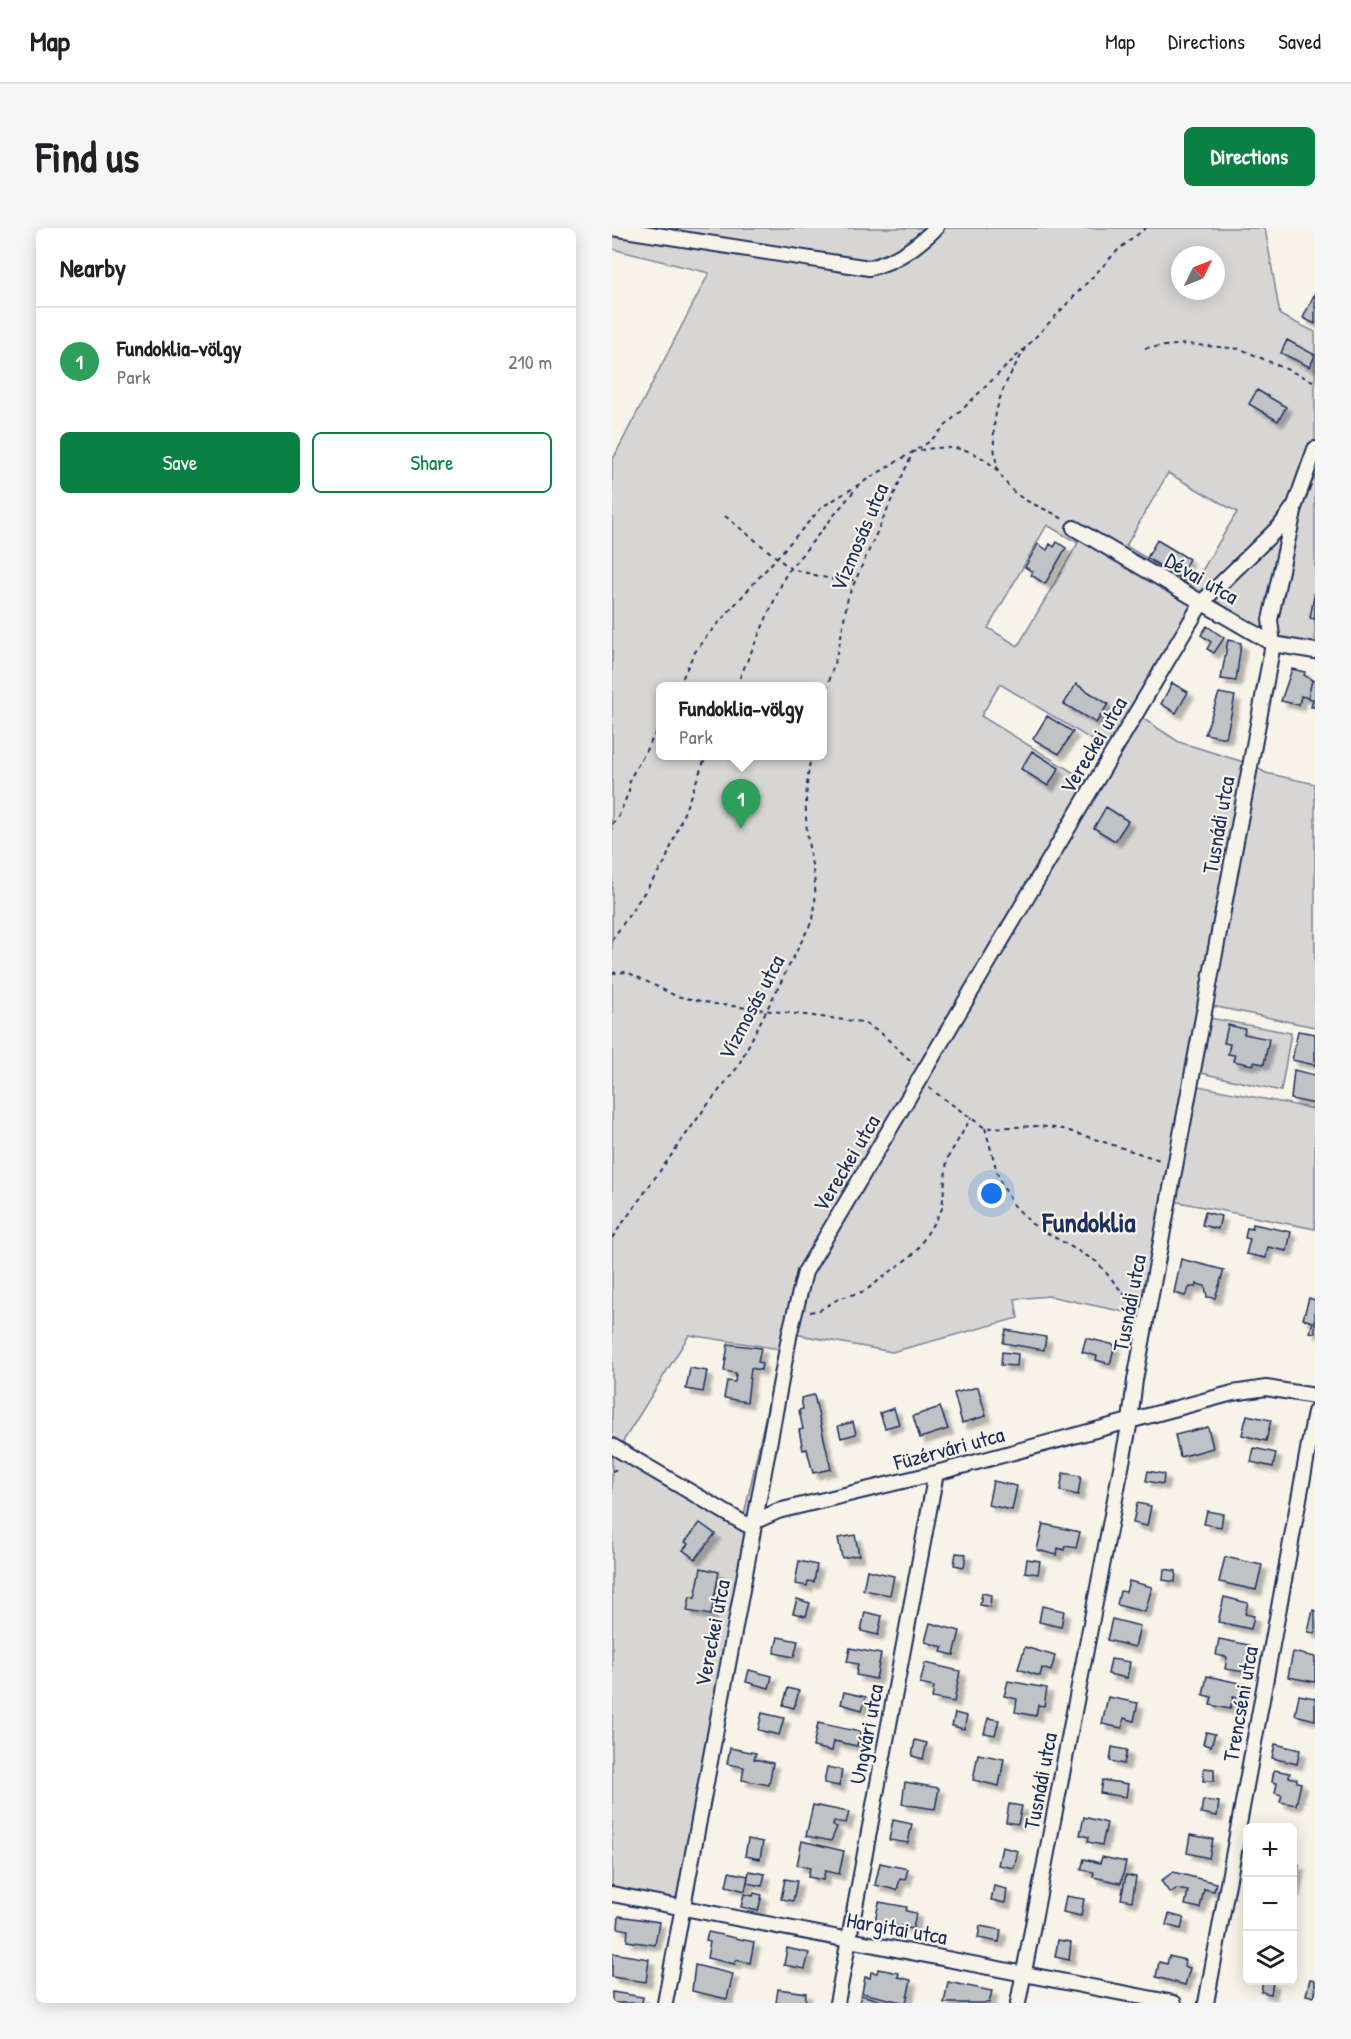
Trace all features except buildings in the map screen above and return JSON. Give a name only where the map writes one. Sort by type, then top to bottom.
[{"type":"street","points":[[612,228],[869,268],[892,262],[916,247],[936,228]]},
{"type":"street","name":"Vereckei utca","points":[[665,2003],[805,1272],[1202,602],[1281,525],[1295,505],[1315,449]]},
{"type":"street","name":"Tusnádi utca","points":[[1018,2003],[1130,1421],[1146,1320],[1177,1166],[1273,644],[1270,620],[1295,505]]},
{"type":"street","name":"Dévai utca","points":[[1074,528],[1273,644],[1315,651]]},
{"type":"street","name":"Füzérvári utca","points":[[756,1523],[778,1511],[936,1473],[1255,1389],[1282,1390],[1315,1396]]},
{"type":"street","name":"Trencséni utca","points":[[1206,2003],[1315,1412]]},
{"type":"street","points":[[612,1446],[727,1515],[747,1525],[756,1523]]},
{"type":"street","name":"Ungvári utca","points":[[837,2003],[936,1473]]},
{"type":"street","name":"Hargitai utca","points":[[612,1894],[849,1941],[1024,1972],[1174,2003]]},
{"type":"path","points":[[681,682],[693,655],[705,638],[822,507],[929,441],[1028,345],[1119,249],[1146,228]]},
{"type":"path","points":[[1145,348],[1186,344],[1241,349],[1315,382]]},
{"type":"path","points":[[998,471],[993,451],[994,418],[1005,380],[1028,345]]},
{"type":"path","points":[[913,452],[936,446],[953,446],[986,461],[998,471],[1016,494],[1057,515]]},
{"type":"path","name":"Vízmosás utca","points":[[827,689],[840,642],[848,597],[913,452]]},
{"type":"path","points":[[738,682],[786,574],[860,483]]},
{"type":"path","points":[[725,516],[791,569],[835,580],[856,580]]},
{"type":"path","points":[[612,824],[618,818],[629,791],[633,771],[656,732]]},
{"type":"path","points":[[612,940],[664,862],[704,760]]},
{"type":"path","name":"Vízmosás utca","points":[[612,1238],[705,1107],[737,1068],[769,1010],[813,919],[818,892],[808,838],[806,783],[810,760]]},
{"type":"path","points":[[612,973],[627,972],[676,996],[715,1004],[862,1022],[881,1033],[922,1078],[985,1128],[1040,1126],[1063,1129],[1177,1166]]},
{"type":"path","points":[[795,1315],[820,1310],[838,1299],[865,1291],[916,1252],[942,1209],[947,1159],[971,1119]]},
{"type":"path","points":[[985,1128],[999,1179],[1012,1203],[1032,1224],[1096,1262],[1146,1320]]},
{"type":"shaded area","points":[[647,228],[1265,228],[1280,315],[1315,332],[1315,644],[1281,638],[1211,599],[1142,718],[1179,742],[1250,764],[1266,773],[1315,784],[1315,1027],[1212,1006],[1209,1018],[1291,1033],[1281,1091],[1201,1073],[1198,1086],[1315,1109],[1315,1229],[1168,1200],[1144,1316],[1049,1296],[1015,1299],[1018,1318],[892,1352],[794,1334],[767,1495],[752,1511],[679,1902],[612,1889],[612,461],[709,273],[612,249],[612,234]],"holes":[[[1168,473],[1237,512],[1193,586],[1126,546]],[[1047,525],[1078,543],[1018,646],[988,628]],[[1000,684],[1107,749],[1087,781],[981,716]],[[689,1335],[780,1349],[743,1520],[622,1443]]]},
{"type":"place","name":"Fundoklia-völgy","points":[[741,829]]},
{"type":"district","name":"Fundoklia","points":[[1089,1222]]}]
